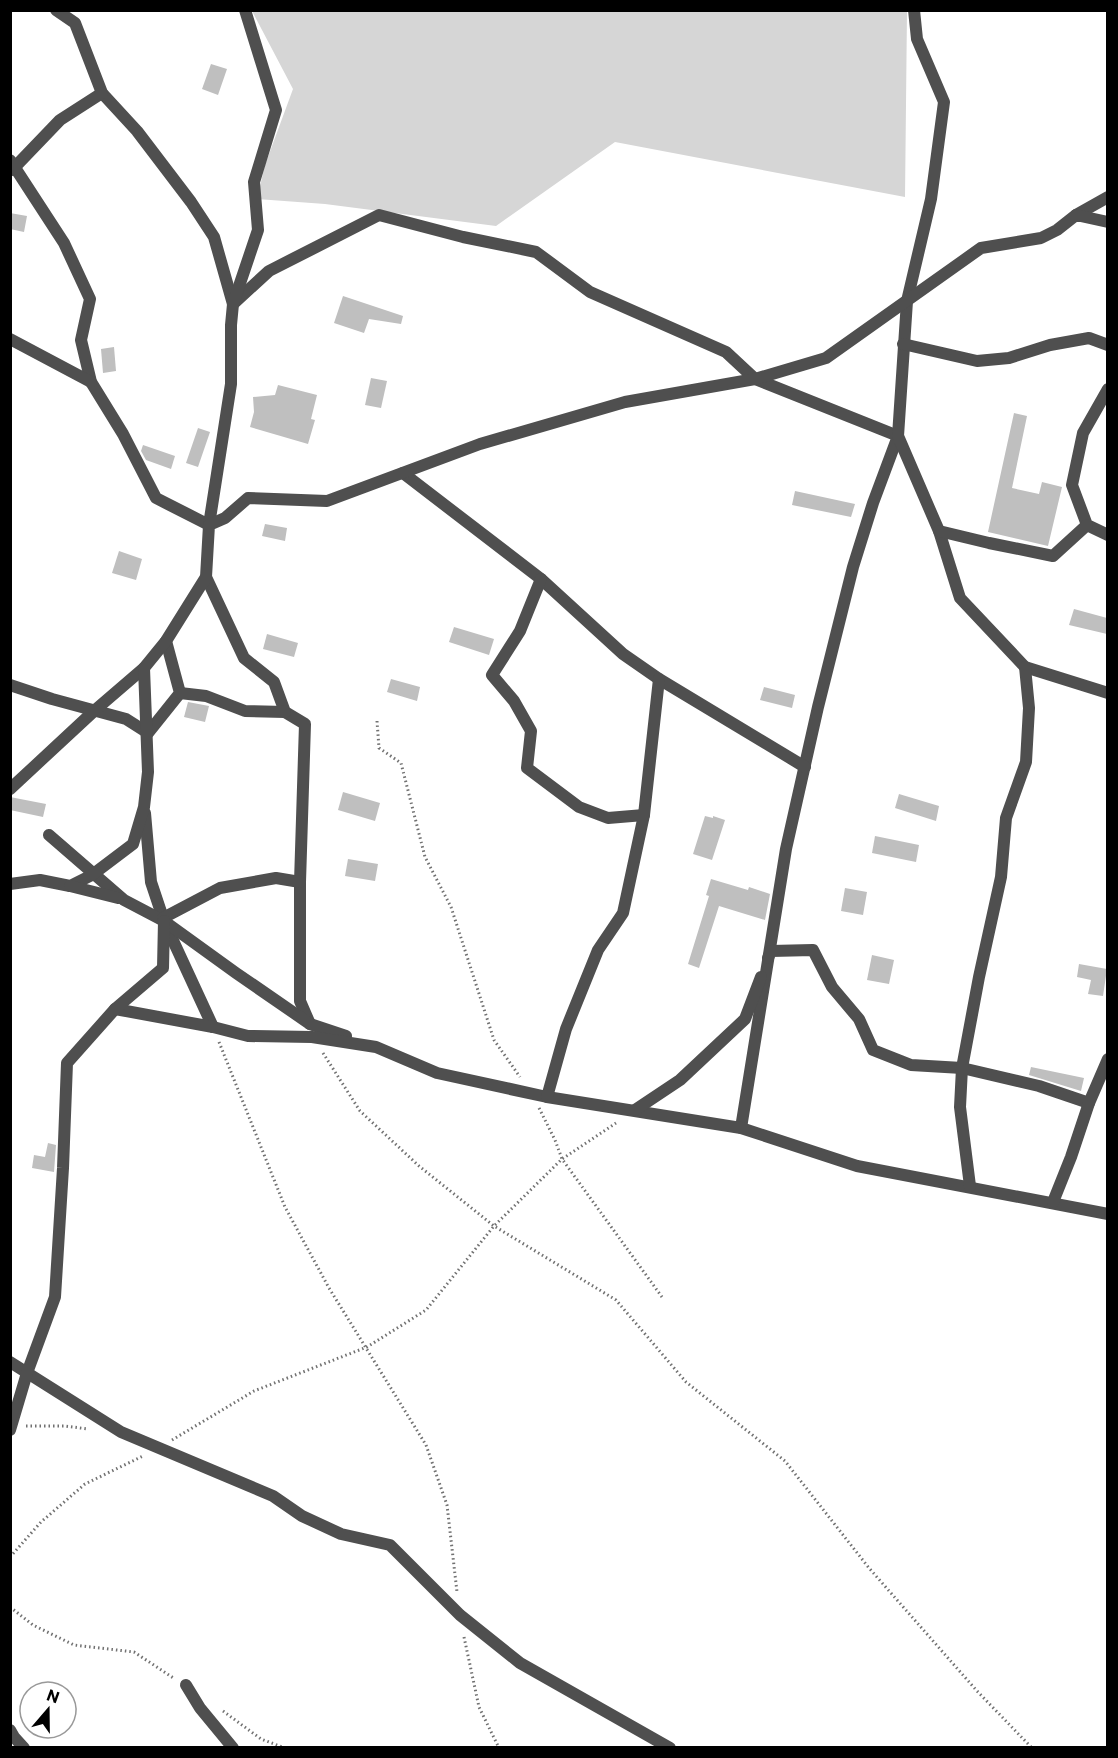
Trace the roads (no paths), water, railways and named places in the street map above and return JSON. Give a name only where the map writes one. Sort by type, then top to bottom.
[{"type":"street","points":[[56,10],[75,23],[102,93],[137,131],[191,202],[214,237],[233,304]]},
{"type":"street","points":[[245,10],[276,110],[254,183],[258,230],[233,304],[231,384],[209,525],[206,577],[243,658],[274,682],[285,712]]},
{"type":"street","points":[[741,1128],[786,849],[818,706],[853,567],[873,503],[898,436],[907,301],[931,199],[945,102],[917,39],[914,10]]},
{"type":"street","points":[[102,93],[60,120],[13,166],[64,243],[90,299],[81,340],[91,382],[123,434],[156,498],[209,525]]},
{"type":"street","points":[[209,525],[225,518],[248,498],[327,501],[480,444],[625,402],[755,379],[826,358],[981,248],[1041,238],[1107,197]]},
{"type":"street","points":[[233,304],[269,271],[310,248],[379,215],[463,237],[536,252],[590,292],[726,352],[755,379],[898,436],[939,531],[960,598],[1025,667],[1107,693]]},
{"type":"street","points":[[1076,215],[1107,222]]},
{"type":"street","points":[[903,344],[976,361],[1009,358],[1050,345],[1089,338],[1107,345]]},
{"type":"street","points":[[10,339],[91,382]]},
{"type":"street","points":[[1107,389],[1083,432],[1072,485],[1087,525],[1107,535]]},
{"type":"street","points":[[403,473],[541,579],[623,654],[659,679],[805,767]]},
{"type":"street","points":[[939,531],[1053,556],[1087,525]]},
{"type":"street","points":[[10,789],[144,668],[166,641],[206,577]]},
{"type":"street","points":[[541,579],[520,631],[492,675],[514,700],[531,731],[527,768],[579,807],[608,818],[644,815]]},
{"type":"street","points":[[166,641],[180,693]]},
{"type":"street","points":[[970,1186],[960,1107],[962,1068],[1001,878],[1006,818],[1026,762],[1029,708],[1025,667]]},
{"type":"street","points":[[70,886],[93,874],[133,843],[144,807],[148,772],[144,668]]},
{"type":"street","points":[[547,1097],[566,1029],[597,950],[623,913],[644,815],[659,679]]},
{"type":"street","points":[[10,685],[126,719],[148,733]]},
{"type":"street","points":[[180,693],[206,696],[245,711],[285,712],[305,724],[300,882],[300,1001],[310,1024]]},
{"type":"street","points":[[148,733],[180,693]]},
{"type":"street","points":[[144,807],[151,882],[164,919],[213,1027]]},
{"type":"street","points":[[49,835],[124,900]]},
{"type":"street","points":[[164,919],[220,888],[276,878],[300,882]]},
{"type":"street","points":[[13,883],[40,880],[124,900],[164,919],[236,973],[310,1024],[376,1047],[437,1073],[547,1097],[741,1128],[857,1166],[1107,1214]]},
{"type":"street","points":[[11,1428],[27,1372],[55,1297],[67,1063],[115,1009],[162,968],[164,919]]},
{"type":"street","points":[[771,951],[813,950],[832,987],[859,1019],[873,1050],[912,1065],[962,1068],[1039,1086],[1089,1103]]},
{"type":"street","points":[[635,1110],[680,1080],[744,1019],[771,951]]},
{"type":"street","points":[[115,1009],[213,1027],[248,1036],[312,1037],[376,1047]]},
{"type":"street","points":[[1053,1202],[1107,1059]]},
{"type":"street","points":[[10,1362],[120,1432],[273,1496],[302,1516],[341,1534],[390,1545],[460,1615],[520,1663],[670,1748]]},
{"type":"street","points":[[186,1685],[200,1708],[233,1748]]},
{"type":"street","points":[[10,1730],[24,1748]]}]
